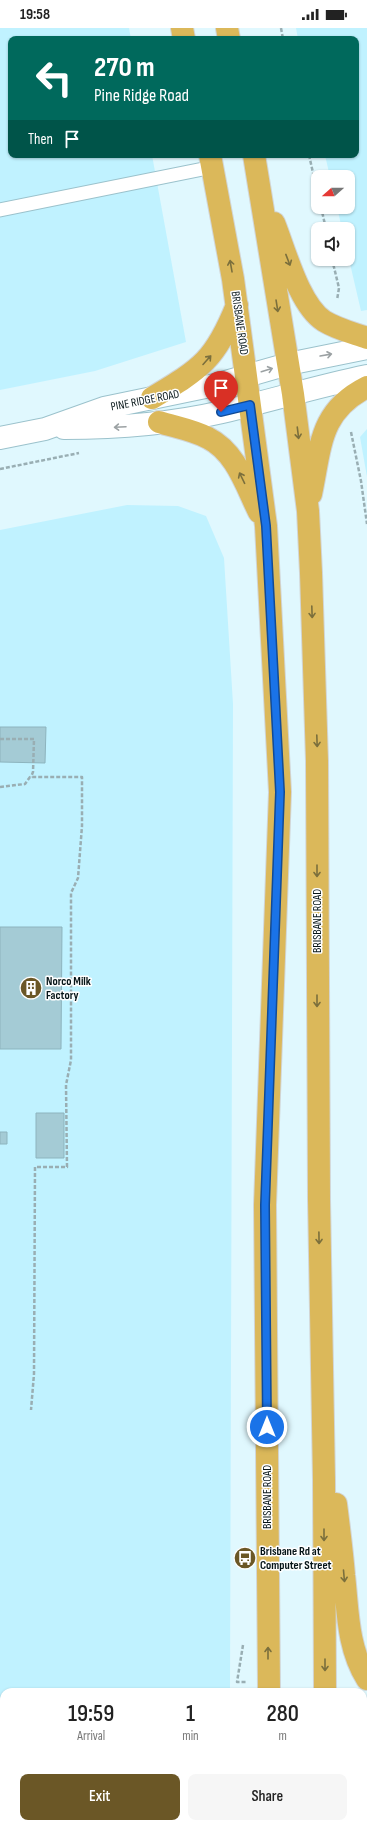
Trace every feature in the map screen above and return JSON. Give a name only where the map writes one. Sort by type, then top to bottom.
[{"type":"highway","name":"BRISBANE ROAD","points":[[255,158],[293,394],[308,511],[317,761],[317,958],[321,1384],[324,1488],[325,1688]]},
{"type":"highway","name":"BRISBANE ROAD","points":[[212,161],[237,305],[266,526],[280,792],[265,1205],[269,1688]]},
{"type":"highway","points":[[259,184],[302,296],[311,309],[330,324],[367,338]]},
{"type":"highway","points":[[152,398],[188,377],[207,362],[220,342],[237,305]]},
{"type":"highway","points":[[308,511],[321,444],[330,419],[345,401],[367,387]]},
{"type":"highway","points":[[159,422],[197,433],[208,438],[224,449],[234,460],[266,526]]},
{"type":"highway","points":[[321,1384],[344,1575],[347,1613],[353,1649],[367,1679]]},
{"type":"street","name":"PINE RIDGE ROAD","points":[[0,438],[45,429],[104,408],[216,385],[288,364],[367,348]]},
{"type":"street","name":"PINE RIDGE ROAD","points":[[45,429],[133,426],[221,412],[323,385],[367,376]]},
{"type":"lane","points":[[0,210],[212,161]]},
{"type":"path","points":[[310,158],[312,170]]},
{"type":"path","points":[[0,469],[24,464]]},
{"type":"path","points":[[0,739],[34,739],[33,772],[30,777],[25,784],[0,787]]},
{"type":"path","points":[[30,777],[82,777],[82,819],[78,878],[71,893],[71,1060],[66,1085],[67,1167],[35,1167],[34,1374],[31,1410]]},
{"type":"shaded area","points":[[0,28],[129,28],[130,36],[8,36],[8,158],[153,158],[186,342],[95,371],[0,390]]},
{"type":"shaded area","points":[[296,28],[367,28],[367,310],[361,311],[351,266],[355,266],[355,222],[340,222],[339,214],[355,214],[355,170],[328,170],[326,158],[359,158],[359,36],[297,36]]},
{"type":"shaded area","points":[[367,429],[367,477],[360,437]]},
{"type":"shaded area","points":[[127,505],[178,506],[206,516],[224,558],[233,704],[230,1688],[0,1688],[0,530]]},
{"type":"building","points":[[0,727],[46,727],[45,763],[0,762]]},
{"type":"building","name":"Norco Milk Factory","points":[[0,927],[62,927],[61,1049],[0,1049]]},
{"type":"building","points":[[36,1113],[64,1113],[64,1158],[36,1158]]},
{"type":"building","points":[[0,1132],[7,1132],[7,1144],[0,1144]]},
{"type":"place","name":"Norco Milk Factory","points":[[31,988]]},
{"type":"place","name":"Brisbane Rd at Computer Street","points":[[245,1558]]},
{"type":"route","points":[[221,412],[250,405],[266,526],[280,792],[265,1205],[267,1427]]}]
